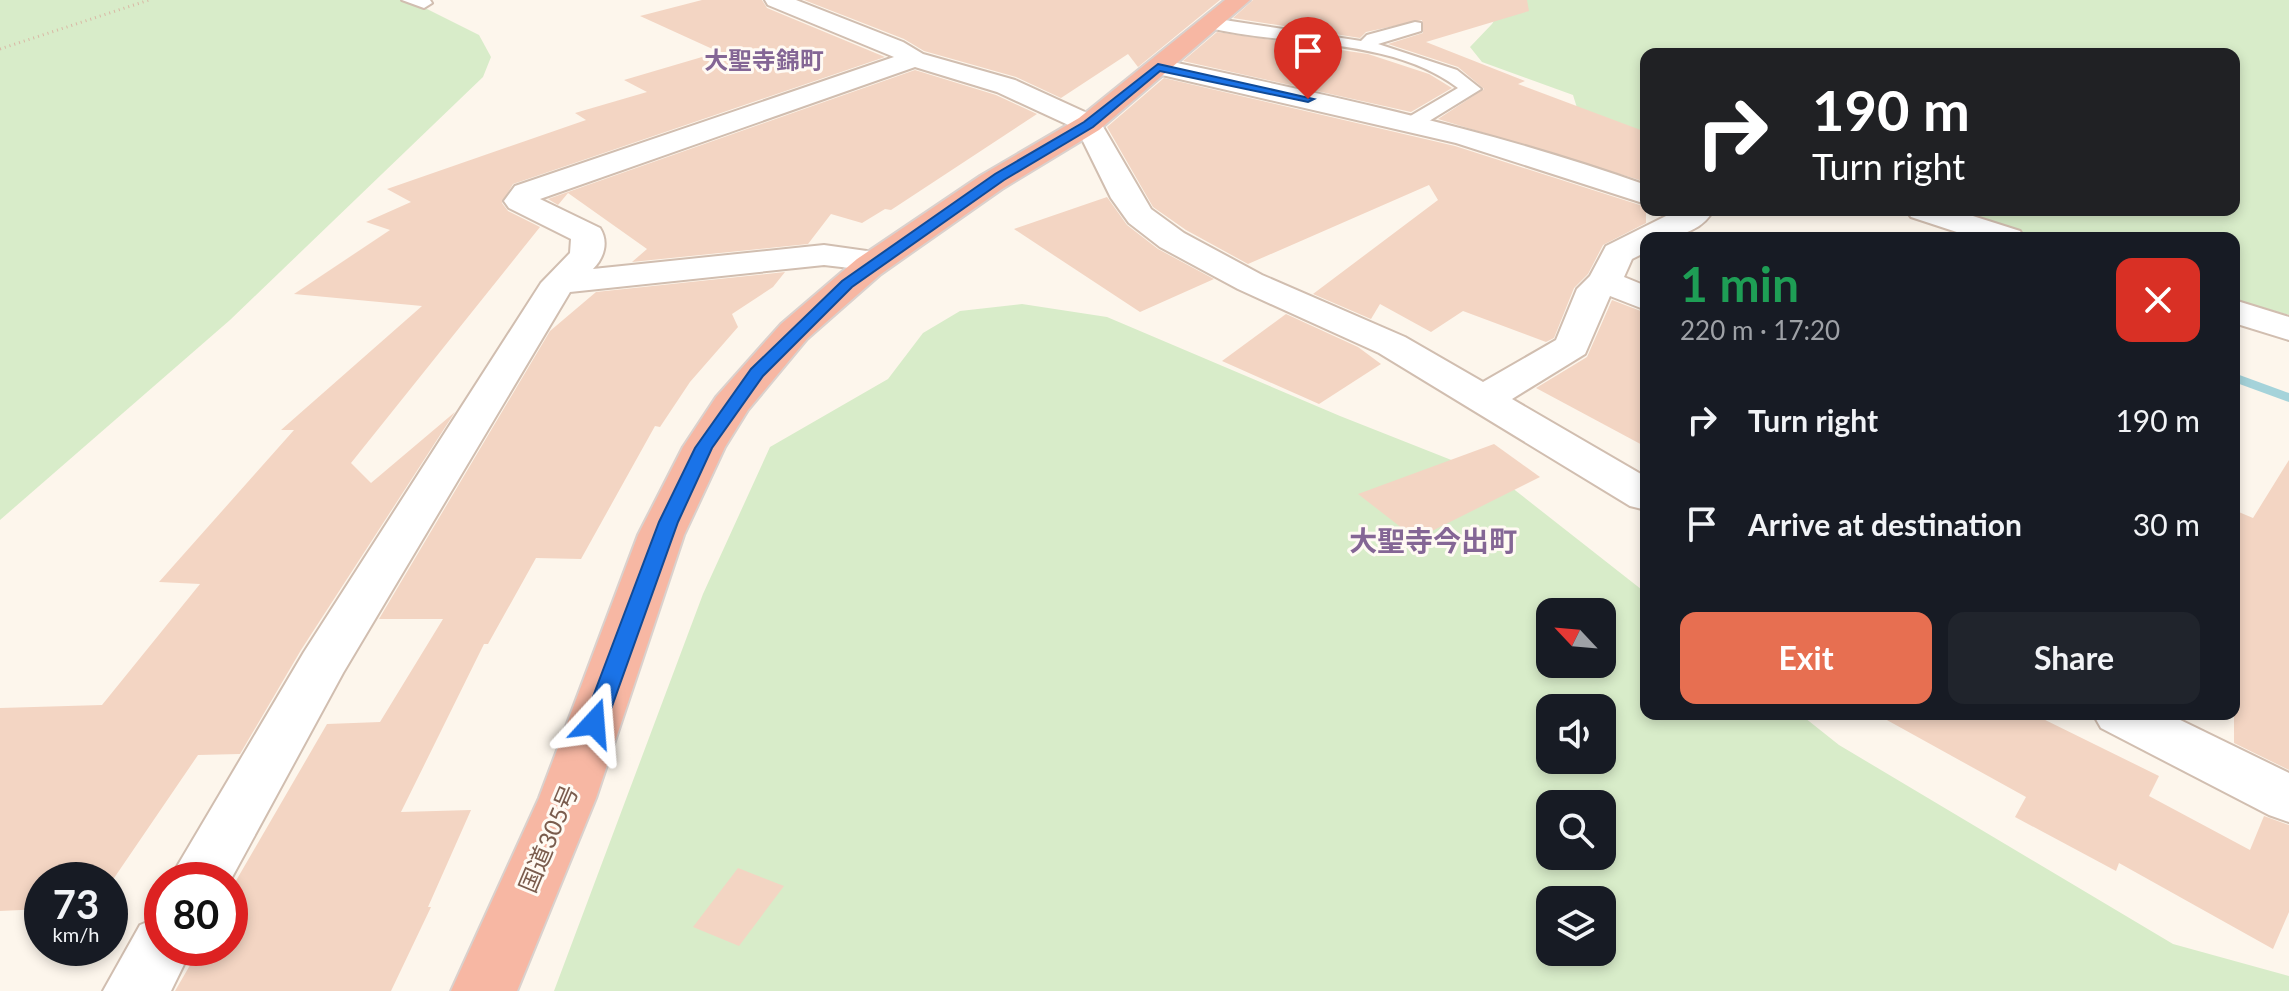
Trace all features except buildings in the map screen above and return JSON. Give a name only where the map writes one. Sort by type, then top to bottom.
[{"type":"highway","name":"国道305号","points":[[484,991],[576,774],[669,522],[704,448],[757,372],[828,301],[876,261],[1036,153],[1088,124],[1225,12]]},
{"type":"street","points":[[776,0],[894,47],[914,59],[1006,86],[1088,124],[1127,198],[1152,226],[1222,269],[1392,345],[1640,492]]},
{"type":"street","points":[[209,862],[322,665],[558,283],[587,256],[588,235],[520,201],[526,193],[914,59]]},
{"type":"street","points":[[1158,67],[1414,122],[1508,147],[1640,193]]},
{"type":"street","points":[[1657,232],[1685,216]]},
{"type":"street","points":[[1940,216],[1990,232]]},
{"type":"street","points":[[1482,400],[1572,346],[1595,289],[1605,281],[1618,253],[1640,242]]},
{"type":"street","points":[[558,283],[824,255],[876,261]]},
{"type":"street","points":[[1605,281],[1640,296]]},
{"type":"street","points":[[2240,313],[2289,329]]},
{"type":"street","points":[[2132,720],[2289,799]]},
{"type":"street","points":[[136,991],[150,966]]},
{"type":"lane","points":[[1225,12],[1389,52],[1446,72],[1463,80],[1471,89],[1414,122]]},
{"type":"lane","points":[[1364,48],[1373,39],[1415,27]]},
{"type":"path","points":[[0,49],[149,0]]},
{"type":"green space","points":[[0,0],[409,0],[479,35],[491,57],[483,77],[230,320],[0,520]]},
{"type":"green space","points":[[1524,0],[2289,0],[2289,315],[2240,301],[2240,232],[2018,232],[1968,216],[2240,216],[2240,48],[1640,48],[1640,134],[1578,111],[1573,95],[1482,62],[1470,47],[1492,24],[1502,7]]},
{"type":"green space","points":[[1022,304],[1107,317],[1340,416],[1502,480],[1640,588],[1640,720],[1808,720],[1839,745],[2173,944],[2289,976],[2289,991],[554,991],[703,594],[770,447],[888,379],[923,333],[960,311]]},
{"type":"waterway","points":[[2240,379],[2289,398]]},
{"type":"district","name":"大聖寺錦町","points":[[764,61]]},
{"type":"district","name":"大聖寺今出町","points":[[1433,541]]},
{"type":"route","points":[[594,723],[669,522],[704,448],[730,406],[757,372],[847,284],[999,177],[1088,124],[1158,67],[1308,99]]}]
